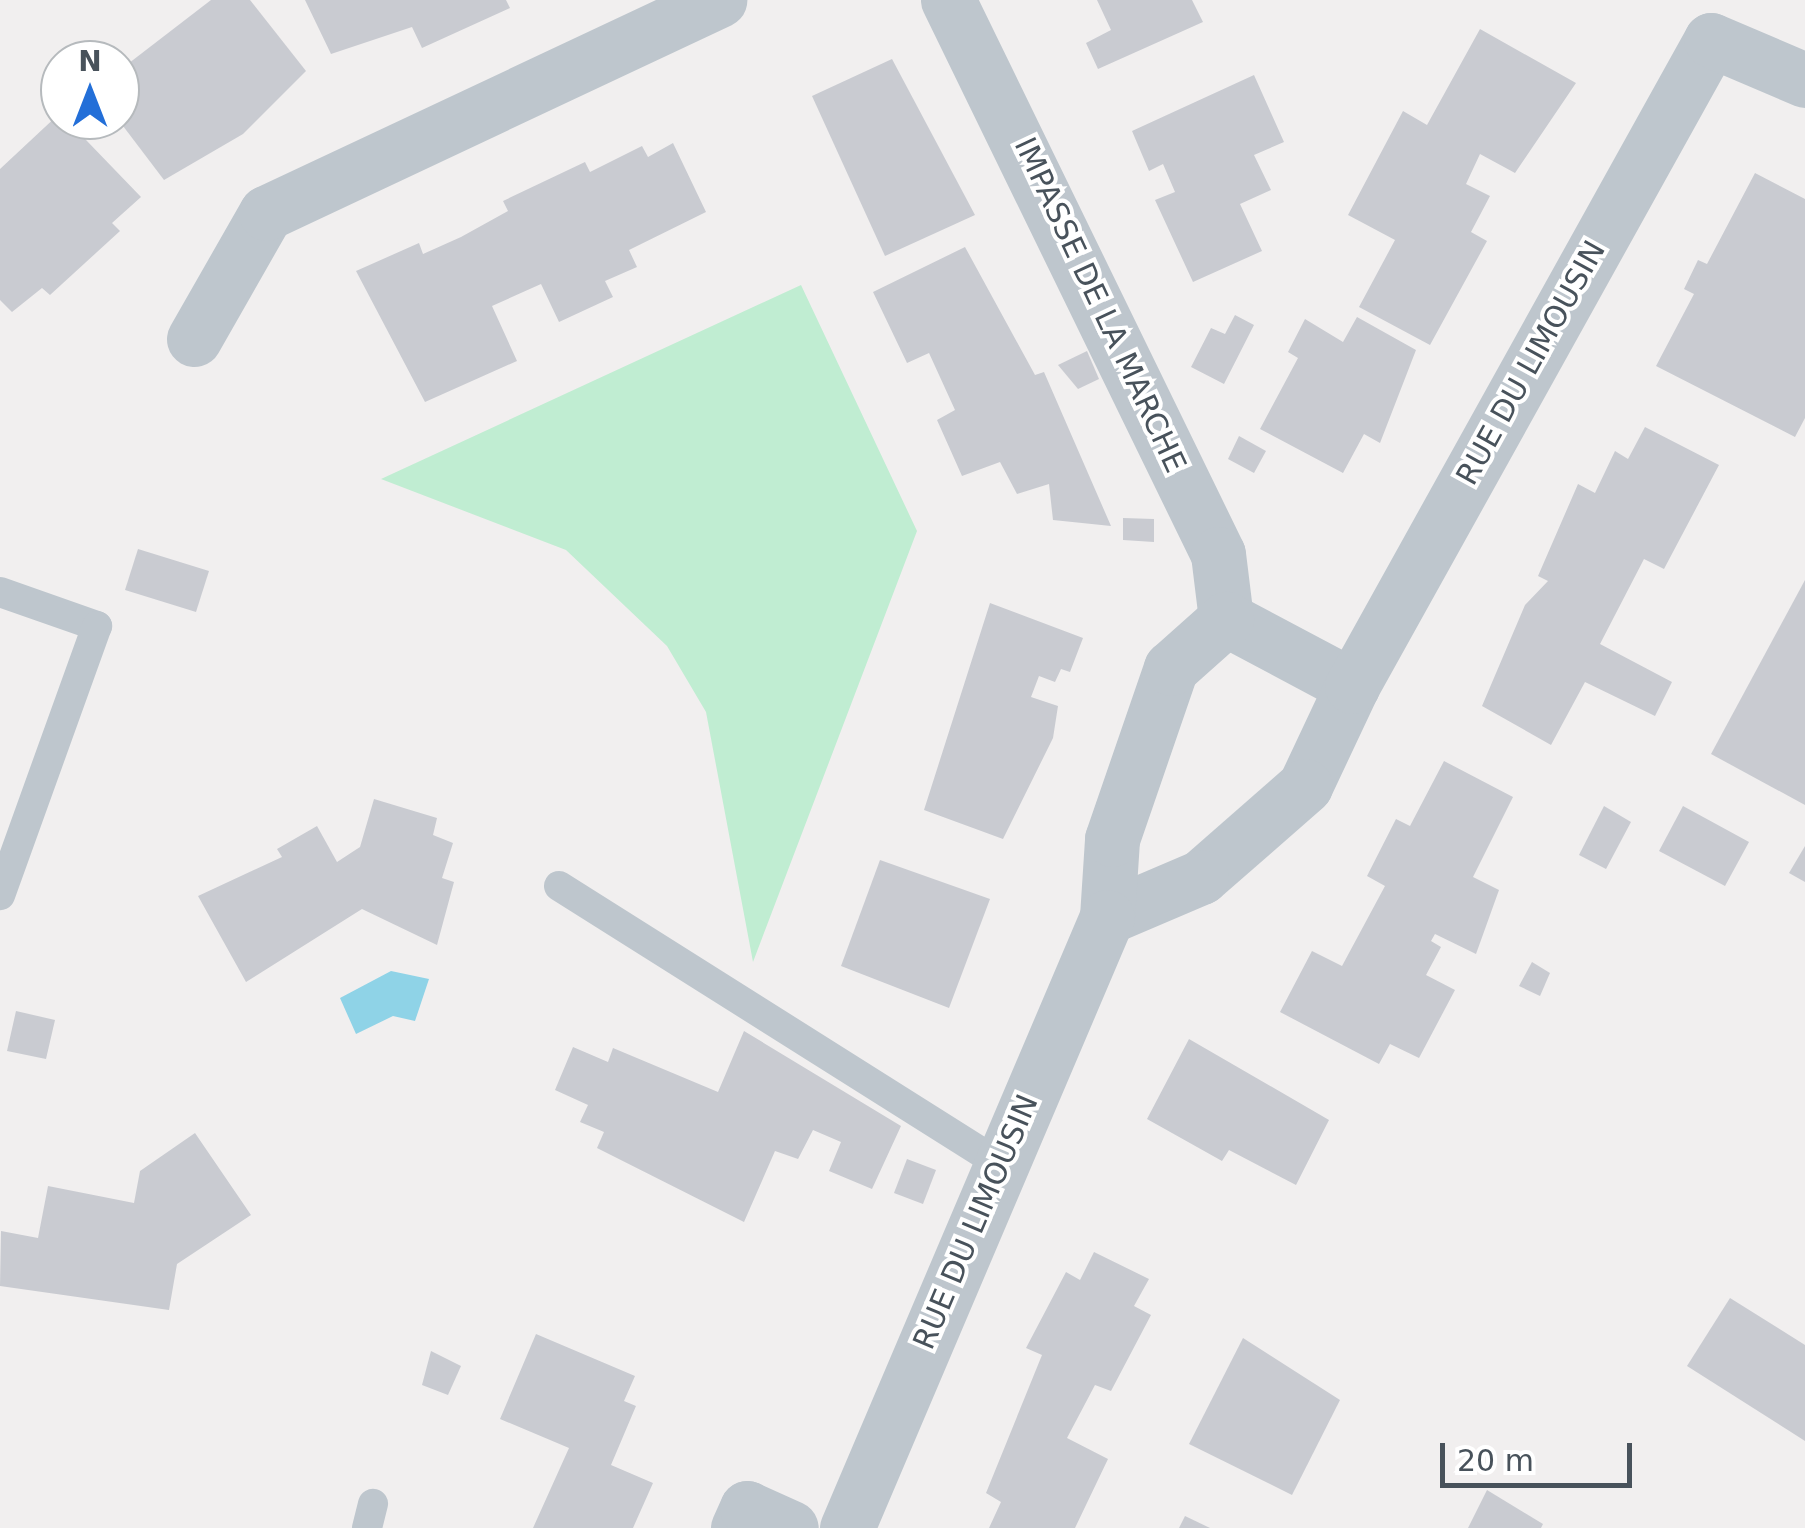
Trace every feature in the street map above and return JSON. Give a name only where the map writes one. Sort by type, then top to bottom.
[{"type":"street","points":[[194,338],[266,213],[720,0]]},
{"type":"street","name":"IMPASSE DE LA MARCHE","points":[[948,0],[1218,554],[1226,619]]},
{"type":"street","name":"RUE DU LIMOUSIN","points":[[1107,917],[1201,876],[1304,786],[1352,686],[1711,40],[1805,80]]},
{"type":"street","points":[[1226,619],[1352,686]]},
{"type":"street","name":"RUE DU LIMOUSIN","points":[[846,1528],[1107,917],[1112,840],[1171,668],[1226,619]]},
{"type":"street","points":[[738,1528],[747,1508],[792,1528]]},
{"type":"lane","points":[[0,592],[97,626],[0,895]]},
{"type":"lane","points":[[558,886],[1000,1164]]},
{"type":"green space","points":[[801,285],[917,531],[753,962],[706,712],[667,646],[566,550],[381,479]]},
{"type":"water","points":[[391,971],[429,979],[415,1021],[393,1016],[356,1034],[340,998]]},
{"type":"building","points":[[211,0],[250,0],[306,71],[243,134],[164,180],[134,140],[140,140],[140,55]]},
{"type":"building","points":[[305,0],[506,0],[510,8],[422,48],[412,27],[331,54]]},
{"type":"building","points":[[1097,0],[1192,0],[1203,22],[1098,69],[1086,43],[1111,30]]},
{"type":"building","points":[[1480,29],[1576,83],[1515,173],[1480,154],[1466,184],[1490,196],[1471,232],[1487,241],[1430,345],[1359,307],[1395,240],[1348,215],[1403,111],[1427,125]]},
{"type":"building","points":[[892,59],[975,215],[885,256],[812,96]]},
{"type":"building","points":[[1254,75],[1284,142],[1254,155],[1271,190],[1240,204],[1262,251],[1193,282],[1155,200],[1175,192],[1163,164],[1149,171],[1132,131]]},
{"type":"building","points":[[40,132],[40,140],[86,140],[141,197],[112,223],[120,231],[50,295],[42,288],[12,312],[0,300],[0,169]]},
{"type":"building","points":[[673,143],[706,212],[629,250],[637,267],[605,281],[613,297],[559,322],[541,284],[492,306],[517,361],[425,402],[356,271],[419,243],[423,254],[461,237],[508,211],[503,201],[585,162],[590,172],[642,146],[648,157]]},
{"type":"building","points":[[1755,173],[1805,199],[1805,418],[1795,437],[1656,366],[1694,294],[1684,289],[1698,260],[1707,264]]},
{"type":"building","points":[[965,247],[1035,375],[1044,372],[1111,526],[1053,520],[1049,484],[1017,494],[1000,462],[962,476],[937,420],[955,410],[929,353],[907,363],[873,292]]},
{"type":"building","points":[[1235,315],[1254,325],[1224,384],[1191,367],[1211,328],[1225,334]]},
{"type":"building","points":[[1357,317],[1416,350],[1380,443],[1364,434],[1343,473],[1260,429],[1298,358],[1288,352],[1305,319],[1343,342]]},
{"type":"building","points":[[1087,351],[1099,379],[1078,389],[1058,365]]},
{"type":"building","points":[[1645,427],[1719,465],[1664,569],[1644,559],[1600,644],[1672,682],[1655,716],[1585,682],[1551,745],[1482,706],[1525,605],[1548,581],[1538,576],[1578,484],[1595,493],[1615,451],[1628,459]]},
{"type":"building","points":[[1239,436],[1266,451],[1254,473],[1228,459]]},
{"type":"building","points":[[1123,518],[1154,519],[1154,542],[1123,540]]},
{"type":"building","points":[[138,549],[209,571],[196,612],[125,590]]},
{"type":"building","points":[[1805,580],[1805,805],[1711,754]]},
{"type":"building","points":[[990,603],[1083,638],[1070,672],[1061,669],[1055,682],[1039,676],[1031,697],[1058,706],[1053,738],[1003,839],[924,810]]},
{"type":"building","points":[[1444,761],[1513,797],[1473,877],[1499,890],[1476,954],[1435,934],[1431,941],[1441,947],[1426,975],[1455,990],[1419,1058],[1390,1044],[1379,1064],[1280,1012],[1312,951],[1342,966],[1385,886],[1367,876],[1396,819],[1410,826]]},
{"type":"building","points":[[374,799],[437,818],[433,835],[453,843],[442,878],[454,882],[437,945],[362,909],[246,982],[198,896],[282,857],[277,849],[317,826],[337,862],[360,847]]},
{"type":"building","points":[[1604,806],[1631,822],[1606,869],[1579,855]]},
{"type":"building","points":[[1683,806],[1749,842],[1725,886],[1659,851]]},
{"type":"building","points":[[1805,846],[1805,882],[1789,873]]},
{"type":"building","points":[[880,860],[990,899],[949,1008],[841,966]]},
{"type":"building","points":[[1532,962],[1550,973],[1540,996],[1519,986]]},
{"type":"building","points":[[16,1011],[55,1020],[46,1059],[7,1051]]},
{"type":"building","points":[[744,1031],[901,1126],[872,1189],[829,1171],[841,1142],[813,1130],[798,1159],[775,1151],[744,1222],[597,1148],[604,1132],[580,1122],[588,1105],[555,1090],[573,1047],[608,1062],[613,1048],[718,1092]]},
{"type":"building","points":[[1189,1039],[1329,1120],[1296,1185],[1229,1150],[1222,1161],[1147,1119]]},
{"type":"building","points":[[195,1133],[251,1215],[177,1264],[169,1310],[0,1286],[1,1231],[38,1238],[48,1186],[134,1203],[140,1171]]},
{"type":"building","points":[[907,1159],[936,1170],[923,1204],[894,1193]]},
{"type":"building","points":[[1094,1252],[1149,1279],[1134,1306],[1151,1315],[1111,1391],[1095,1385],[1067,1438],[1108,1459],[1075,1528],[989,1528],[1001,1502],[986,1493],[1042,1355],[1026,1348],[1066,1272],[1080,1280]]},
{"type":"building","points":[[1730,1298],[1805,1345],[1805,1441],[1687,1366]]},
{"type":"building","points":[[536,1334],[635,1376],[624,1401],[636,1406],[611,1465],[653,1483],[633,1528],[533,1528],[569,1448],[500,1419]]},
{"type":"building","points":[[1243,1338],[1340,1400],[1292,1495],[1189,1444]]},
{"type":"building","points":[[431,1351],[461,1366],[448,1395],[422,1385]]},
{"type":"building","points":[[1487,1490],[1543,1524],[1541,1528],[1468,1528]]},
{"type":"building","points":[[1185,1516],[1210,1528],[1179,1528]]}]
